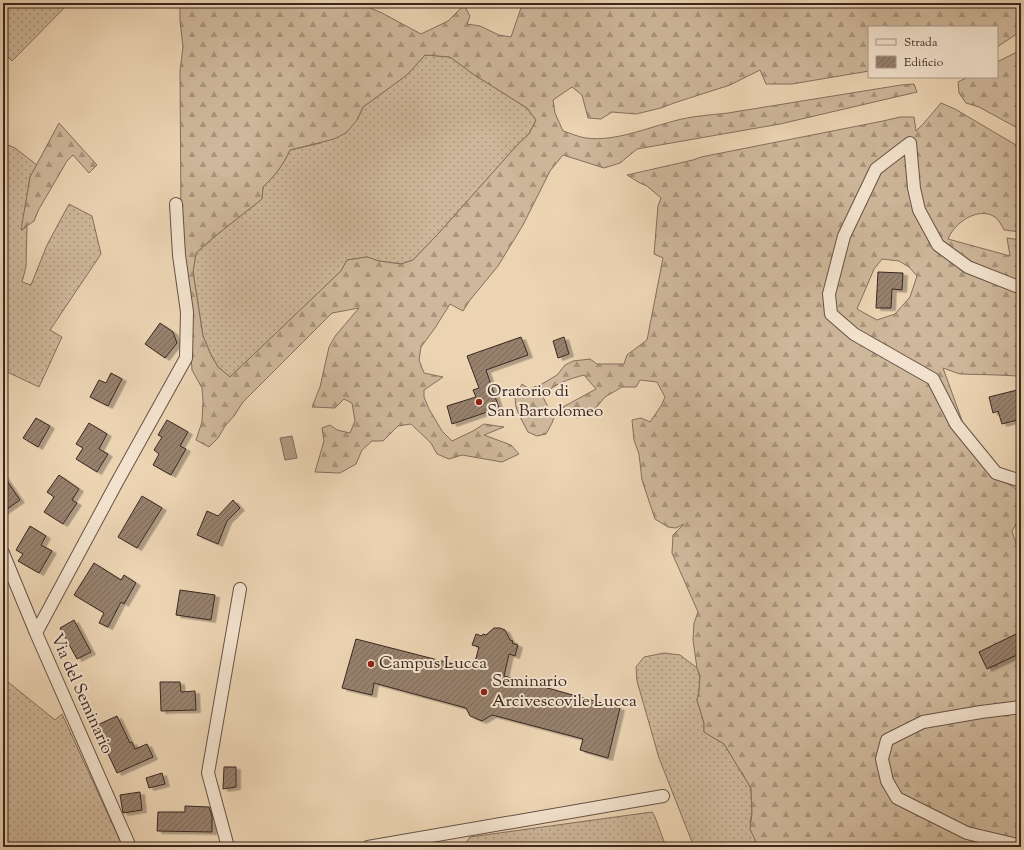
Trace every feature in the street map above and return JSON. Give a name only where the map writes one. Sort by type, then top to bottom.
[{"type":"street","points":[[1021,288],[968,267],[938,245],[919,210],[914,188],[910,143],[876,169],[844,236],[829,294],[831,314],[854,334],[933,379],[956,424],[996,472],[1021,481]]},
{"type":"street","points":[[36,633],[112,491],[186,358],[187,312],[179,255],[176,204]]},
{"type":"street","name":"Via del Seminario","points":[[3,553],[36,633],[130,847]]},
{"type":"street","points":[[228,847],[208,773],[240,589]]},
{"type":"street","points":[[1021,707],[923,722],[887,740],[882,759],[888,781],[897,798],[967,833],[1021,846]]},
{"type":"street","points":[[368,847],[663,796]]},
{"type":"green space","points":[[3,3],[69,3],[12,61],[3,52]]},
{"type":"green space","points":[[180,3],[365,3],[370,8],[421,34],[448,21],[464,5],[470,16],[467,24],[480,26],[499,35],[511,37],[522,5],[521,3],[1021,3],[1021,31],[998,46],[998,26],[868,26],[868,71],[792,84],[766,84],[760,70],[730,85],[661,108],[636,114],[612,112],[601,119],[588,118],[582,95],[572,87],[553,100],[555,113],[563,131],[583,137],[597,139],[642,131],[688,118],[901,85],[914,84],[917,92],[780,124],[637,149],[620,163],[604,168],[563,155],[550,171],[523,225],[498,266],[470,300],[463,311],[450,304],[421,347],[419,360],[424,373],[443,377],[424,390],[424,397],[442,431],[452,441],[484,424],[504,427],[484,435],[511,445],[519,454],[502,462],[462,455],[449,459],[437,454],[431,443],[411,424],[398,426],[383,441],[372,441],[362,450],[356,464],[340,473],[315,472],[324,441],[322,428],[330,425],[337,430],[350,433],[355,421],[352,403],[344,399],[335,408],[312,407],[320,387],[329,347],[336,335],[359,308],[332,313],[243,402],[218,438],[209,447],[196,440],[202,422],[203,401],[202,388],[192,370],[181,216],[180,71],[183,47],[180,21]],"holes":[[[425,55],[450,57],[473,74],[527,108],[536,120],[529,134],[519,143],[413,260],[401,264],[379,261],[367,257],[347,260],[341,271],[230,377],[218,367],[203,336],[193,272],[196,253],[262,199],[263,187],[285,161],[290,150],[334,139],[346,133],[357,120],[363,107],[407,75]]]},
{"type":"green space","points":[[1021,50],[1021,130],[979,107],[966,103],[959,93],[958,82],[966,78],[998,78],[998,62]]},
{"type":"green space","points":[[425,55],[450,57],[473,74],[527,108],[536,120],[529,134],[519,143],[413,260],[401,264],[379,261],[367,257],[347,260],[341,271],[230,377],[218,367],[203,336],[193,272],[196,253],[262,199],[263,187],[285,161],[290,150],[321,143],[357,120],[363,107],[407,75]]},
{"type":"green space","points":[[941,103],[955,109],[1021,148],[1021,232],[1004,230],[995,217],[988,214],[981,214],[974,215],[961,222],[955,227],[948,239],[1010,256],[1007,238],[1021,240],[1021,378],[1018,376],[960,374],[943,368],[964,426],[997,477],[1021,492],[1021,517],[1012,531],[1021,559],[1021,847],[760,847],[750,829],[752,813],[751,788],[724,744],[704,732],[704,723],[697,700],[700,676],[697,668],[693,640],[694,623],[698,612],[672,553],[673,535],[684,524],[676,528],[668,527],[655,519],[642,480],[639,454],[634,440],[632,420],[641,418],[650,422],[661,406],[665,397],[657,382],[640,380],[636,387],[622,387],[605,397],[594,410],[577,418],[563,407],[596,389],[584,375],[556,385],[543,397],[549,409],[555,415],[546,434],[537,436],[528,432],[519,415],[515,398],[522,384],[529,389],[542,384],[557,375],[565,365],[573,361],[590,359],[597,364],[624,364],[627,355],[647,340],[663,258],[654,254],[658,206],[661,198],[647,186],[627,175],[701,157],[900,117],[914,117],[916,131]],"holes":[[[882,259],[899,261],[909,267],[917,276],[910,297],[895,314],[877,320],[857,309],[874,269]]]},
{"type":"green space","points":[[59,123],[97,165],[89,173],[73,155],[67,161],[39,209],[34,221],[21,230],[30,177]]},
{"type":"green space","points":[[3,143],[15,148],[37,165],[30,177],[22,230],[27,226],[26,267],[22,282],[31,285],[47,245],[69,204],[92,216],[101,254],[50,330],[62,337],[39,387],[3,370]]},
{"type":"green space","points":[[664,653],[680,655],[697,668],[700,676],[697,700],[704,723],[704,732],[724,744],[751,788],[752,813],[750,822],[756,842],[760,847],[694,847],[659,758],[637,681],[636,667],[644,657]]},
{"type":"green space","points":[[3,678],[55,720],[62,714],[122,845],[119,847],[3,847]]},
{"type":"green space","points":[[652,812],[666,847],[463,847],[470,837]]},
{"type":"shaded area","points":[[292,436],[297,458],[285,460],[280,438]]},
{"type":"building","points":[[878,272],[903,273],[902,290],[892,289],[891,308],[876,308]]},
{"type":"building","points":[[160,323],[173,332],[177,343],[165,358],[145,344]]},
{"type":"building","points":[[521,337],[528,355],[486,370],[499,408],[452,424],[447,406],[476,397],[473,390],[479,388],[467,356]]},
{"type":"building","points":[[564,337],[569,354],[558,358],[553,341]]},
{"type":"building","points":[[111,373],[122,379],[108,406],[90,397],[99,380],[106,383]]},
{"type":"building","points":[[1017,390],[1021,404],[1021,419],[1002,424],[998,411],[993,413],[989,397]]},
{"type":"building","points":[[36,418],[50,426],[38,447],[23,438]]},
{"type":"building","points":[[167,420],[188,432],[180,446],[186,449],[171,475],[153,465],[159,454],[154,450],[162,437],[158,435]]},
{"type":"building","points":[[89,423],[107,434],[99,449],[108,454],[97,472],[76,459],[83,448],[76,444]]},
{"type":"building","points":[[3,475],[20,500],[3,512]]},
{"type":"building","points":[[59,475],[79,489],[72,500],[77,503],[63,524],[44,512],[54,497],[47,492]]},
{"type":"building","points":[[142,496],[162,508],[137,548],[118,537]]},
{"type":"building","points":[[233,500],[240,508],[227,521],[218,544],[197,535],[207,511],[218,516]]},
{"type":"building","points":[[30,526],[46,536],[41,545],[52,551],[39,573],[18,561],[23,554],[16,550]]},
{"type":"building","points":[[94,563],[121,580],[124,575],[136,583],[124,604],[121,602],[108,627],[99,623],[104,613],[74,595]]},
{"type":"building","points":[[180,590],[215,595],[211,620],[176,615]]},
{"type":"building","points":[[74,620],[91,652],[77,659],[60,628]]},
{"type":"building","name":"Seminario Arcivescovile Lucca","points":[[494,628],[505,630],[510,640],[513,641],[512,643],[518,645],[515,656],[509,654],[504,676],[620,708],[608,758],[580,750],[583,739],[492,715],[482,721],[470,716],[466,708],[374,683],[372,695],[342,688],[356,639],[473,669],[479,647],[472,645],[476,634],[482,636],[483,634],[486,635]]},
{"type":"building","points":[[1016,634],[1021,644],[1021,653],[987,669],[979,652]]},
{"type":"building","points":[[160,682],[180,682],[181,692],[195,691],[196,710],[161,711]]},
{"type":"building","points":[[117,716],[130,743],[132,742],[135,749],[147,744],[153,757],[117,773],[95,726]]},
{"type":"building","points":[[224,767],[236,767],[236,787],[223,789]]},
{"type":"building","points":[[162,773],[165,784],[149,788],[146,778]]},
{"type":"building","points":[[140,792],[142,810],[123,813],[120,795]]},
{"type":"building","points":[[185,806],[209,807],[212,816],[212,832],[157,831],[158,812],[185,812]]},
{"type":"place","name":"Oratorio di San Bartolomeo","points":[[479,402]]},
{"type":"place","name":"Campus Lucca","points":[[371,664]]},
{"type":"place","name":"Seminario Arcivescovile Lucca","points":[[484,692]]}]
